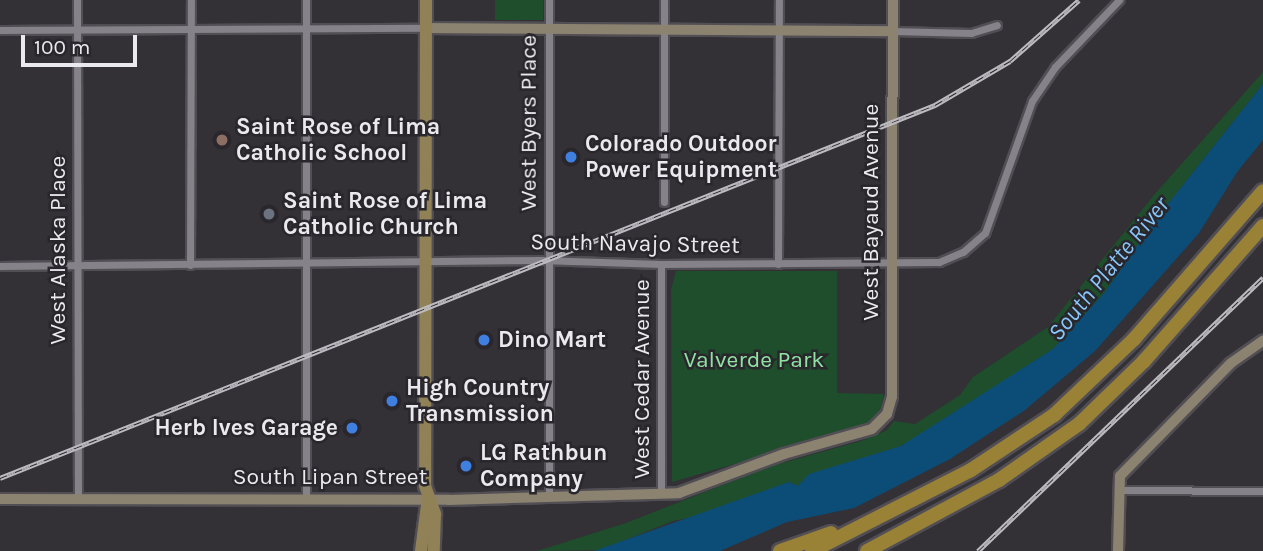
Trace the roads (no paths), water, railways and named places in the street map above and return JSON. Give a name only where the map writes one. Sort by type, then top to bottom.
[{"type":"highway","points":[[812,551],[914,499],[1028,434],[1114,360],[1263,191]]},
{"type":"highway","points":[[870,550],[1022,465],[1119,388],[1263,226]]},
{"type":"highway","points":[[780,551],[914,499]]},
{"type":"main road","points":[[421,551],[428,497],[426,0]]},
{"type":"main road","points":[[428,497],[435,514],[434,551]]},
{"type":"street","name":"West Alaska Place","points":[[76,0],[78,500]]},
{"type":"street","points":[[190,265],[191,0]]},
{"type":"street","points":[[306,0],[306,497]]},
{"type":"street","name":"West Byers Place","points":[[549,0],[549,497]]},
{"type":"street","points":[[664,0],[664,202]]},
{"type":"street","points":[[778,264],[779,0]]},
{"type":"street","name":"West Bayaud Avenue","points":[[881,422],[892,397],[893,0]]},
{"type":"street","name":"South Navajo Street","points":[[0,266],[548,260],[661,264],[892,264],[946,260],[982,238],[993,220],[1032,101],[1055,67],[1119,0]]},
{"type":"street","points":[[0,30],[664,27],[971,33],[997,25]]},
{"type":"street","name":"West Cedar Avenue","points":[[661,264],[661,494]]},
{"type":"street","points":[[1118,551],[1120,476],[1231,363],[1263,341]]},
{"type":"street","name":"South Lipan Street","points":[[0,499],[549,497],[679,493],[784,454],[867,432],[881,422]]},
{"type":"street","points":[[1118,490],[1263,491]]},
{"type":"water","points":[[1263,84],[1263,140],[1237,172],[1199,233],[1095,351],[1025,410],[950,459],[854,508],[787,522],[720,551],[594,551],[789,482],[798,486],[809,474],[901,446],[1053,349],[1105,292],[1152,224]]},
{"type":"railway","points":[[0,478],[935,105],[1010,61],[1079,0]]},
{"type":"railway","points":[[978,551],[1263,278]]},
{"type":"place","name":"Saint Rose of Lima Catholic School","points":[[222,140]]},
{"type":"place","name":"Colorado Outdoor Power Equipment","points":[[571,157]]},
{"type":"place","name":"Saint Rose of Lima Catholic Church","points":[[269,214]]},
{"type":"place","name":"Dino Mart","points":[[484,340]]},
{"type":"place","name":"High Country Transmission","points":[[392,401]]},
{"type":"place","name":"Herb Ives Garage","points":[[352,428]]},
{"type":"place","name":"LG Rathbun Company","points":[[466,466]]},
{"type":"water label","name":"South Platte River","points":[[1109,269]]},
{"type":"park label","name":"Valverde Park","points":[[754,360]]}]
